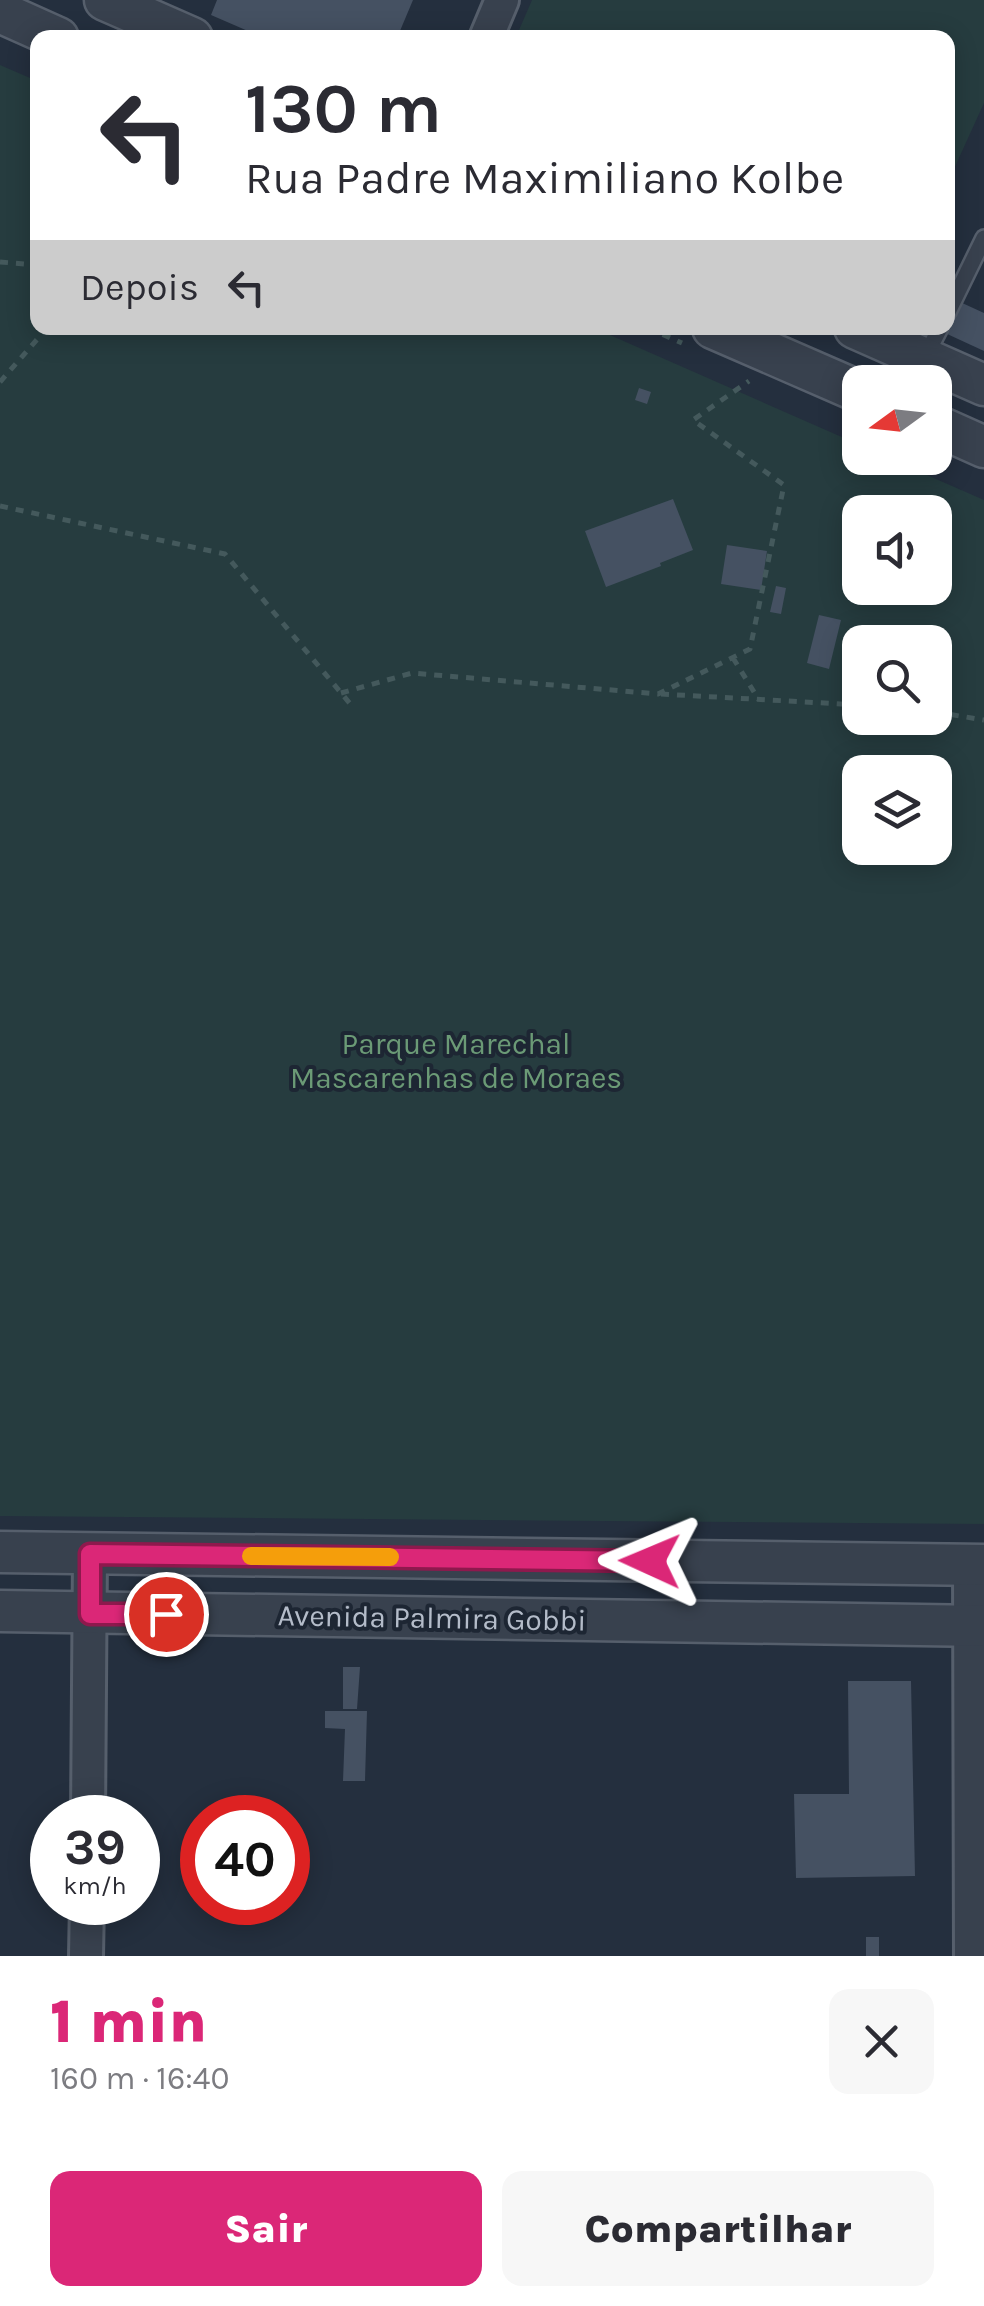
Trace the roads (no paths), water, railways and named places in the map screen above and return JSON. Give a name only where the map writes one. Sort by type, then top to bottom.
[{"type":"street","points":[[105,0],[174,30]]},
{"type":"street","points":[[489,30],[502,0]]},
{"type":"street","points":[[0,12],[40,30]]},
{"type":"street","points":[[729,335],[842,384]]},
{"type":"street","points":[[890,335],[932,343],[982,378]]},
{"type":"street","points":[[952,432],[984,446]]},
{"type":"street","name":"Avenida Palmira Gobbi","points":[[0,1552],[977,1565]]},
{"type":"street","points":[[88,1795],[90,1554]]},
{"type":"street","points":[[971,1956],[977,1565]]},
{"type":"street","name":"Avenida Palmira Gobbi","points":[[0,1612],[977,1626]]},
{"type":"street","points":[[86,1956],[87,1925]]},
{"type":"lane","points":[[955,299],[982,250]]},
{"type":"park label","name":"Parque Marechal Mascarenhas de Moraes","points":[[456,1061]]}]
